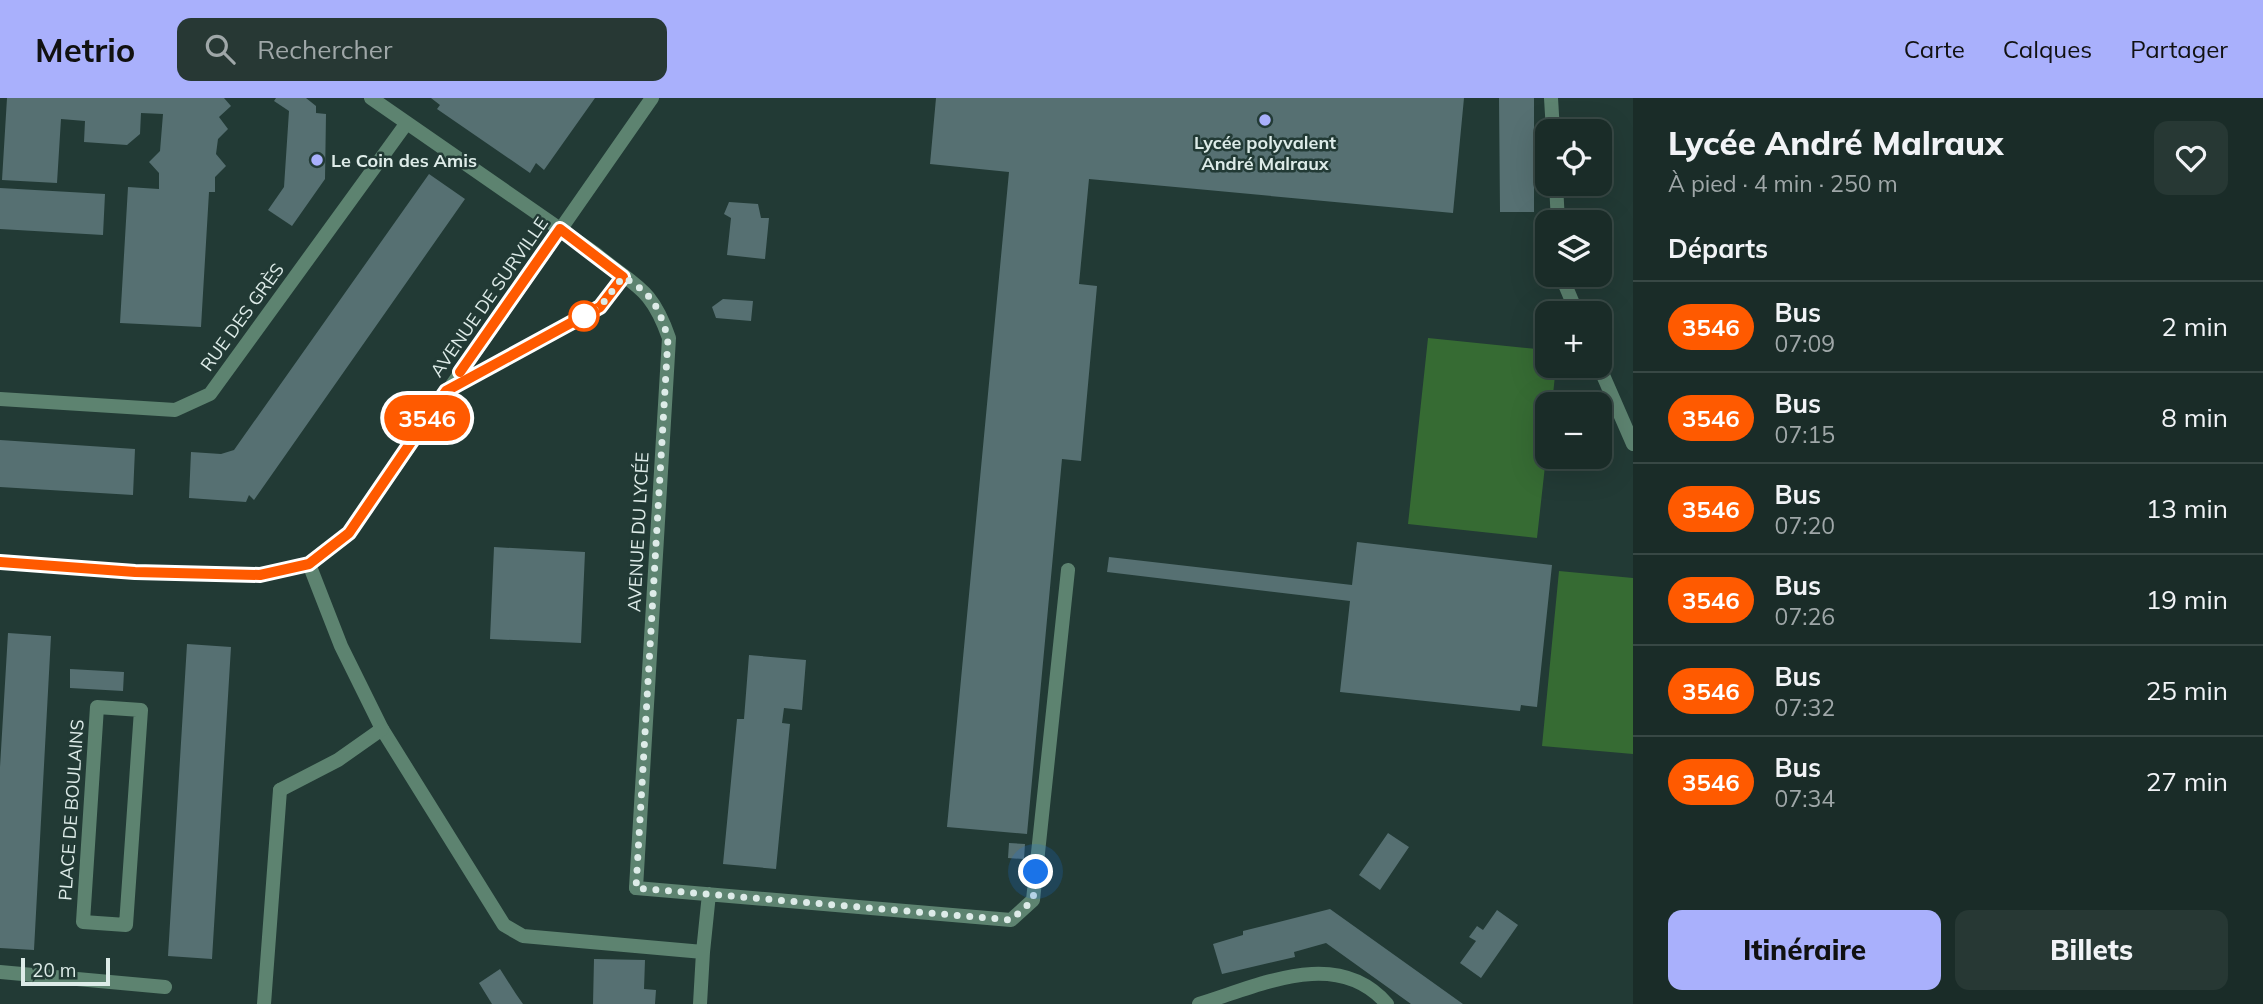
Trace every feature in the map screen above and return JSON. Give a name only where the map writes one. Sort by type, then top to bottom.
[{"type":"street","name":"AVENUE DU LYCÉE","points":[[371,98],[560,229],[623,277],[643,288],[659,308],[668,338],[636,888],[709,894]]},
{"type":"street","name":"AVENUE DE SURVILLE","points":[[0,562],[135,572],[260,575],[309,564],[349,533],[652,98]]},
{"type":"street","points":[[1552,98],[1553,119]]},
{"type":"street","name":"RUE DES GRÈS","points":[[0,400],[175,410],[210,394],[406,124]]},
{"type":"street","points":[[446,391],[600,307],[623,277]]},
{"type":"street","points":[[1604,378],[1633,444]]},
{"type":"street","points":[[309,564],[341,646],[382,729],[504,925],[523,936],[546,940],[703,953]]},
{"type":"street","points":[[700,1004],[709,894],[1011,920],[1033,900],[1068,570]]},
{"type":"street","name":"PLACE DE BOULAINS","points":[[97,707],[141,710],[126,925],[83,922],[97,707]]},
{"type":"street","points":[[264,1004],[280,790],[338,760],[382,729]]},
{"type":"street","points":[[0,972],[165,987]]},
{"type":"street","points":[[1199,1004],[1294,975],[1337,973],[1373,988],[1387,1004]]},
{"type":"green space","points":[[1428,338],[1535,349],[1535,378],[1555,378],[1553,392],[1535,392],[1535,469],[1545,469],[1537,538],[1408,524]]},
{"type":"green space","points":[[1559,571],[1633,578],[1633,754],[1542,746]]},
{"type":"building","points":[[7,98],[224,98],[231,106],[219,117],[228,129],[218,139],[216,154],[226,166],[215,177],[215,192],[209,192],[201,327],[120,323],[128,187],[159,189],[159,173],[149,162],[160,151],[163,114],[141,113],[140,134],[127,145],[84,142],[85,121],[61,119],[57,183],[2,180]]},
{"type":"building","points":[[276,98],[306,98],[316,106],[316,113],[326,114],[325,179],[292,226],[268,210],[284,187],[289,111],[274,101]]},
{"type":"building","points":[[431,98],[595,98],[544,170],[536,163],[530,173],[437,109],[440,105]]},
{"type":"building","points":[[936,98],[1464,98],[1453,213],[1089,179],[1079,284],[1097,286],[1081,461],[1062,459],[1027,834],[947,827],[1009,172],[930,164]]},
{"type":"building","points":[[1499,98],[1534,98],[1534,212],[1500,212]]},
{"type":"building","points":[[429,174],[465,199],[254,500],[249,495],[246,502],[189,498],[191,452],[221,454],[234,450]]},
{"type":"building","points":[[0,188],[105,194],[103,235],[0,229]]},
{"type":"building","points":[[729,202],[758,204],[761,218],[769,218],[765,259],[727,255],[731,218],[724,214]]},
{"type":"building","points":[[723,299],[753,301],[751,321],[716,318],[712,307]]},
{"type":"building","points":[[0,440],[135,449],[133,495],[0,487]]},
{"type":"building","points":[[1357,542],[1552,565],[1537,707],[1521,705],[1520,711],[1340,692],[1350,601],[1107,572],[1109,557],[1352,585]]},
{"type":"building","points":[[494,547],[585,552],[581,643],[490,639]]},
{"type":"building","points":[[8,633],[51,636],[34,950],[0,948],[0,767]]},
{"type":"building","points":[[187,644],[231,647],[212,959],[168,956]]},
{"type":"building","points":[[749,655],[806,660],[802,710],[784,708],[782,723],[790,724],[776,869],[723,864],[737,719],[744,719]]},
{"type":"building","points":[[70,669],[124,672],[123,691],[70,688]]},
{"type":"building","points":[[1388,833],[1409,847],[1380,890],[1359,875]]},
{"type":"building","points":[[1009,843],[1025,844],[1024,859],[1008,858]]},
{"type":"building","points":[[1330,909],[1463,1004],[1411,1004],[1326,943],[1294,952],[1295,957],[1222,974],[1213,944],[1243,935],[1243,931]]},
{"type":"building","points":[[1497,910],[1518,925],[1481,978],[1460,963],[1476,941],[1469,937],[1477,926],[1483,930]]},
{"type":"building","points":[[594,959],[645,960],[644,989],[656,990],[655,1004],[593,1004]]},
{"type":"building","points":[[500,969],[523,1004],[492,1004],[479,983]]},
{"type":"bus line","name":"3546","points":[[0,562],[135,572],[260,575],[309,564],[349,533],[446,391],[600,307],[623,277],[560,229],[460,372]]},
{"type":"place","name":"Lycée polyvalent André Malraux","points":[[1265,120]]},
{"type":"place","name":"Le Coin des Amis","points":[[317,160]]},
{"type":"route","points":[[584,316],[582,317],[600,307],[610,297],[623,277],[643,288],[659,308],[668,338],[636,888],[1011,920],[1033,900],[1036,872]]}]
